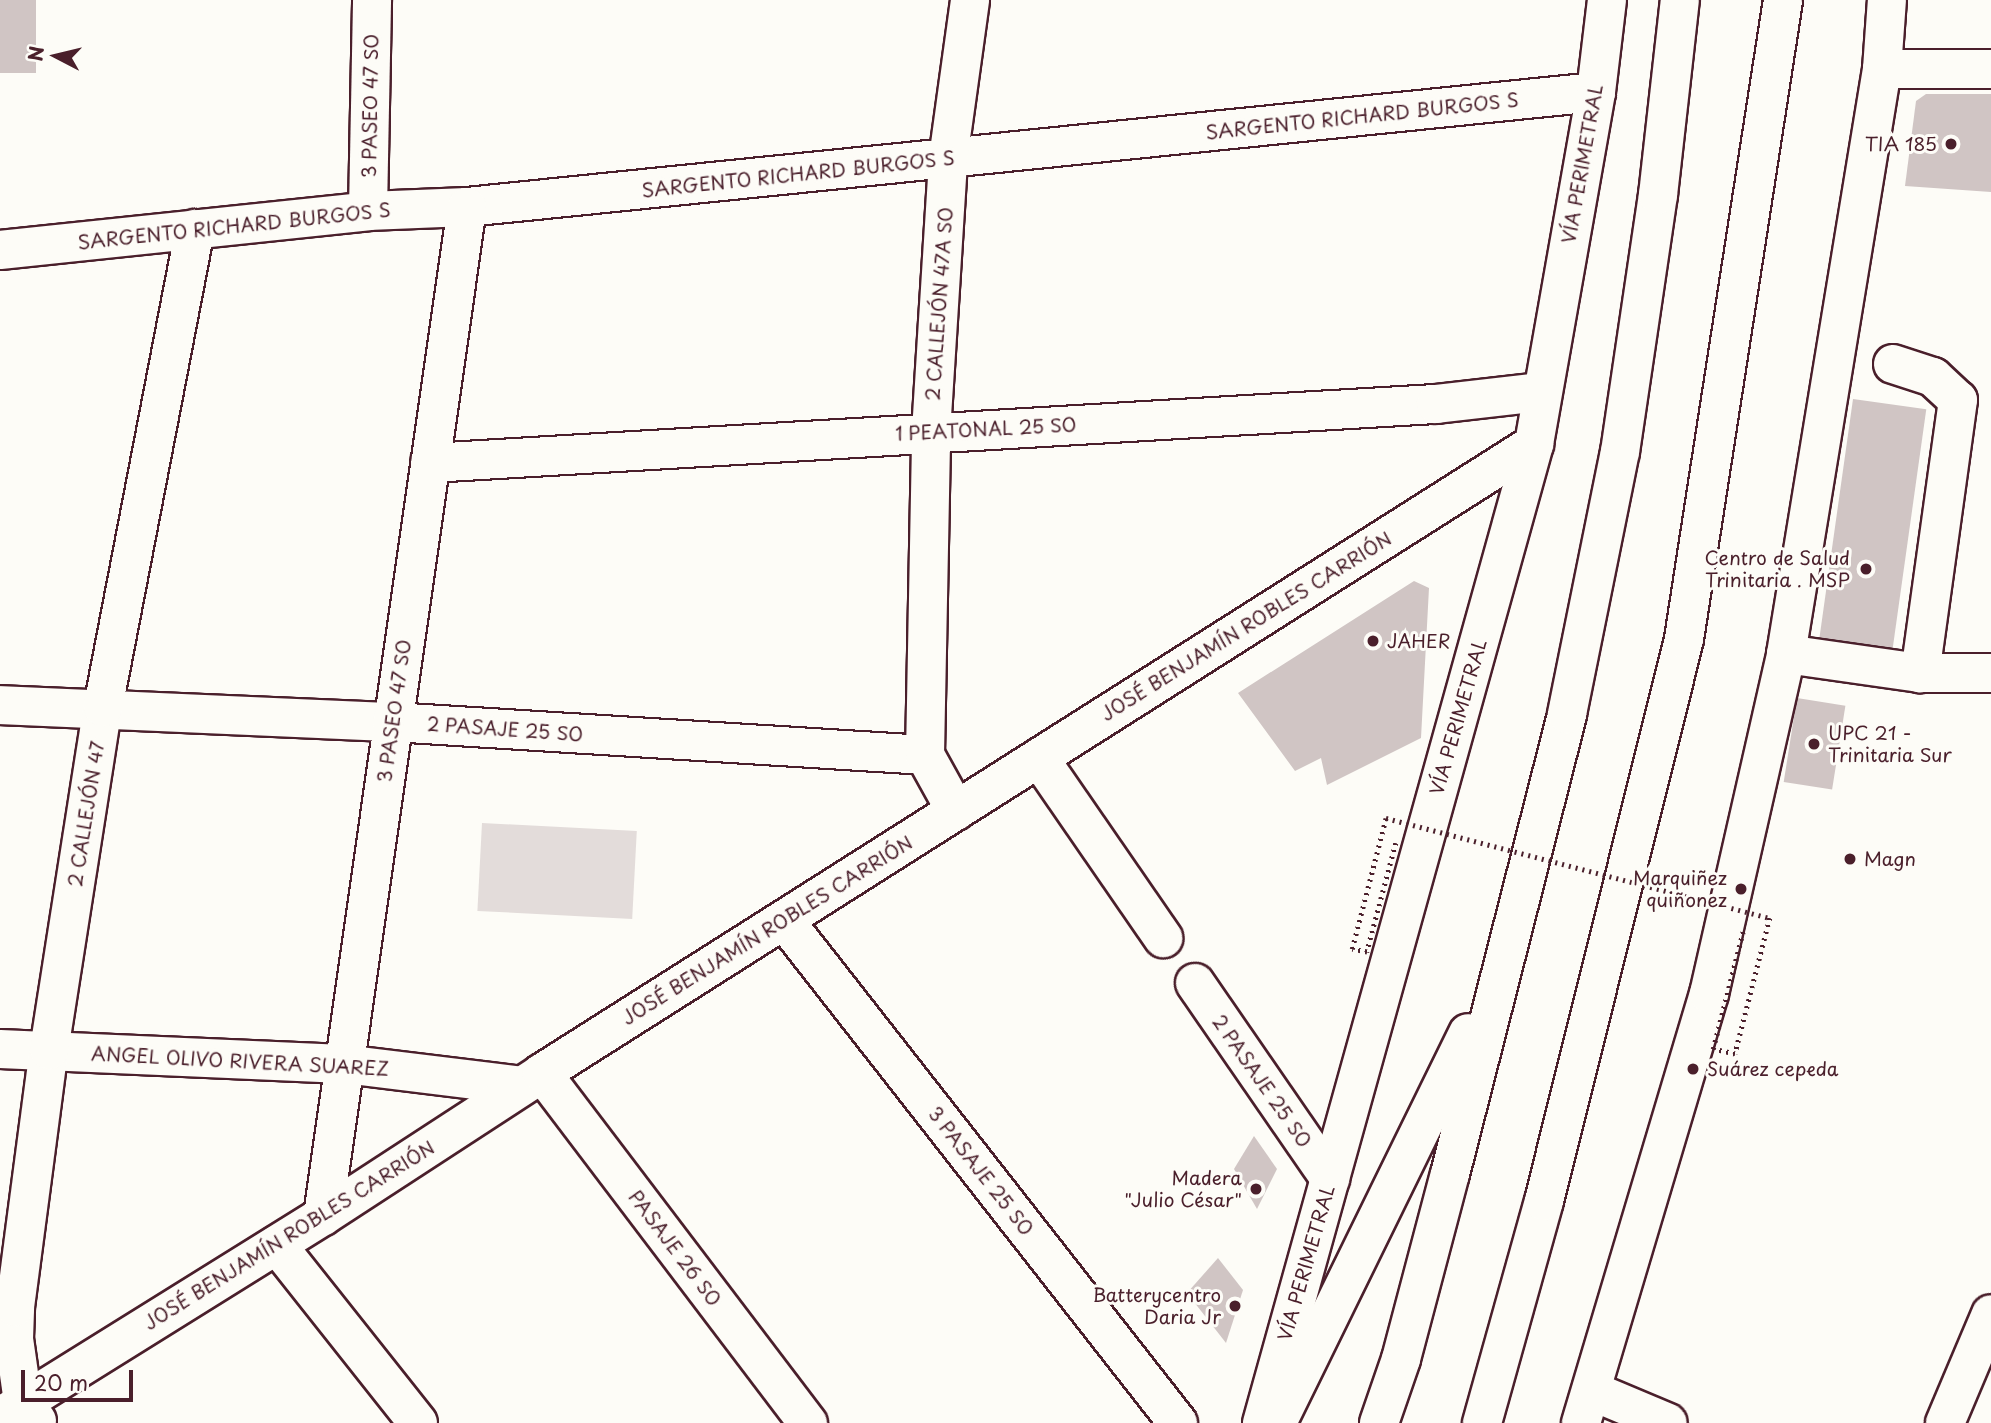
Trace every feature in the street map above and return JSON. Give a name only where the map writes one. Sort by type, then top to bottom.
[{"type":"main road","name":"3 PASEO 47 SO","points":[[368,211],[372,0]]},
{"type":"main road","name":"2 CALLEJÓN 47A SO","points":[[925,755],[931,432],[948,159],[970,0]]},
{"type":"main road","name":"VÍA PERIMETRAL","points":[[1262,1423],[1534,444],[1595,92],[1607,0]]},
{"type":"main road","points":[[1379,1423],[1401,1359],[1567,714],[1620,452],[1658,195],[1679,0]]},
{"type":"main road","points":[[1482,1423],[1544,1201],[1685,639],[1783,0]]},
{"type":"main road","points":[[1668,1423],[1586,1407],[1709,994],[1786,654],[1882,69],[1887,0]]},
{"type":"main road","points":[[1882,69],[1991,69]]},
{"type":"main road","name":"SARGENTO RICHARD BURGOS S","points":[[0,250],[368,211],[467,207],[1595,92]]},
{"type":"main road","name":"3 PASEO 47 SO","points":[[323,1216],[467,207]]},
{"type":"main road","name":"2 CALLEJÓN 47","points":[[20,1414],[14,1339],[15,1307],[49,1050],[103,708],[195,229]]},
{"type":"main road","points":[[1893,364],[1933,377],[1958,400],[1920,673]]},
{"type":"main road","name":"1 PEATONAL 25 SO","points":[[430,463],[1436,404],[1542,392]]},
{"type":"main road","name":"JOSÉ BENJAMÍN ROBLES CARRIÓN","points":[[20,1414],[532,1080],[1534,444]]},
{"type":"main road","points":[[1786,654],[1920,673],[1991,673]]},
{"type":"main road","name":"2 PASAJE 25 SO","points":[[0,705],[392,722],[925,755]]},
{"type":"main road","points":[[925,755],[956,811]]},
{"type":"main road","points":[[1039,758],[1163,938]]},
{"type":"main road","name":"3 PASAJE 25 SO","points":[[784,920],[1178,1423]]},
{"type":"main road","points":[[1277,1423],[1500,968]]},
{"type":"main road","name":"2 PASAJE 25 SO","points":[[1195,983],[1330,1179]]},
{"type":"main road","name":"ANGEL OLIVO RIVERA SUAREZ","points":[[0,1049],[344,1064],[532,1080]]},
{"type":"main road","name":"PASAJE 26 SO","points":[[532,1080],[808,1423]]},
{"type":"main road","points":[[277,1245],[418,1423]]},
{"type":"main road","points":[[1945,1423],[1991,1314]]},
{"type":"path","points":[[1396,843],[1367,952],[1352,948],[1386,818],[1770,918],[1735,1054],[1713,1049],[1743,932]]},
{"type":"shaded area","points":[[482,823],[637,831],[632,919],[477,911]]},
{"type":"building","points":[[0,0],[36,0],[36,73],[0,73]]},
{"type":"building","name":"TIA 185","points":[[1926,94],[1991,94],[1991,192],[1905,186],[1916,101]]},
{"type":"building","name":"Centro de Salud Trinitaria . MSP","points":[[1853,399],[1926,409],[1893,649],[1819,639]]},
{"type":"building","name":"JAHER","points":[[1414,581],[1429,588],[1421,738],[1327,785],[1321,758],[1295,771],[1238,693]]},
{"type":"building","name":"UPC 21 - Trinitaria Sur","points":[[1797,698],[1845,706],[1832,790],[1784,782]]},
{"type":"building","name":"Madera \"Julio César\"","points":[[1254,1136],[1277,1169],[1257,1209],[1234,1169]]},
{"type":"building","points":[[1218,1258],[1243,1290],[1226,1343],[1187,1293]]},
{"type":"place","name":"TIA 185","points":[[1951,144]]},
{"type":"place","name":"Centro de Salud Trinitaria . MSP","points":[[1866,569]]},
{"type":"place","name":"JAHER","points":[[1373,641]]},
{"type":"place","name":"UPC 21 - Trinitaria Sur","points":[[1814,744]]},
{"type":"place","name":"Magn","points":[[1850,859]]},
{"type":"place","name":"Marquiñez quiñonez","points":[[1741,889]]},
{"type":"place","name":"Suárez cepeda","points":[[1693,1069]]},
{"type":"place","name":"Madera \"Julio César\"","points":[[1256,1189]]},
{"type":"place","name":"Batterycentro Daria Jr","points":[[1235,1306]]}]
